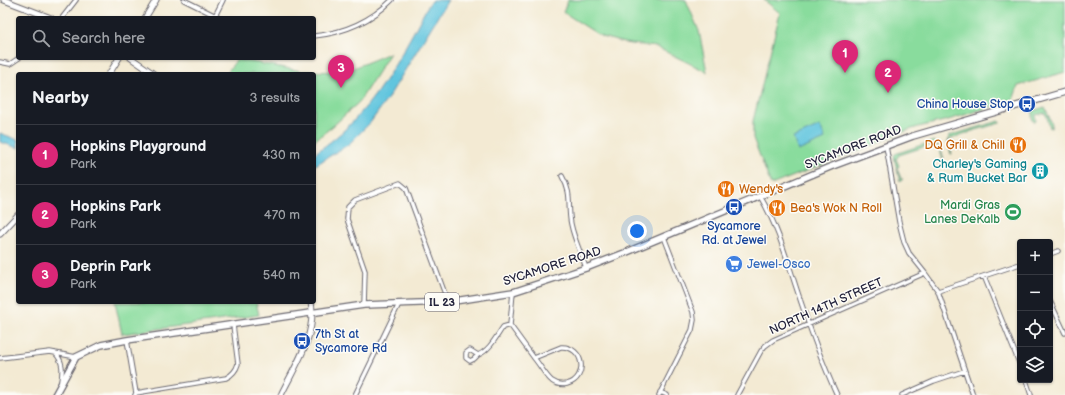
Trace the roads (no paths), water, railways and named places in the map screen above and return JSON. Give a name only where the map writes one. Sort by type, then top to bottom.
[{"type":"main road","name":"SYCAMORE ROAD","points":[[76,357],[101,345],[313,312],[364,305],[448,302],[513,292],[586,268],[664,237],[791,183],[913,136],[1065,92]]},
{"type":"main road","points":[[56,394],[76,357]]},
{"type":"street","points":[[4,0],[46,16]]},
{"type":"street","points":[[64,16],[76,0]]},
{"type":"street","points":[[146,16],[156,0]]},
{"type":"street","points":[[184,0],[215,16],[223,0]]},
{"type":"street","points":[[316,36],[336,32],[353,26],[372,16],[392,0]]},
{"type":"street","points":[[0,62],[10,64],[16,60]]},
{"type":"street","points":[[110,72],[118,60]]},
{"type":"street","points":[[134,60],[151,72]]},
{"type":"street","points":[[886,146],[899,222],[904,242],[913,258],[938,291],[973,395]]},
{"type":"street","points":[[562,176],[567,185],[569,194],[572,230],[586,268]]},
{"type":"street","points":[[364,305],[366,275],[365,266],[350,228],[347,211],[350,204],[355,200],[400,183],[406,188],[448,302]]},
{"type":"street","points":[[760,196],[774,223],[809,325],[837,395]]},
{"type":"street","points":[[0,234],[16,217]]},
{"type":"street","points":[[664,237],[691,307],[694,320],[692,330],[660,393],[667,395]]},
{"type":"street","points":[[1053,253],[1058,251]]},
{"type":"street","points":[[938,291],[1017,265]]},
{"type":"street","name":"NORTH 14TH STREET","points":[[738,395],[765,346],[780,336],[809,325],[925,273]]},
{"type":"street","points":[[984,276],[1017,358]]},
{"type":"street","points":[[513,292],[510,325],[534,358],[548,377],[553,382],[564,384],[572,382],[579,376],[581,370],[580,358],[575,352],[566,347],[558,348],[534,358]]},
{"type":"street","points":[[281,395],[304,349],[312,329],[313,312],[311,304]]},
{"type":"street","points":[[355,395],[399,304]]},
{"type":"street","points":[[1053,307],[1065,332]]},
{"type":"street","points":[[128,340],[136,394],[226,378],[231,375],[238,364],[234,325]]},
{"type":"street","points":[[478,355],[488,349],[503,327],[510,325]]},
{"type":"street","points":[[54,352],[60,358],[62,364],[60,385]]},
{"type":"street","points":[[0,358],[54,352],[76,357]]},
{"type":"street","points":[[902,395],[934,381],[964,371]]},
{"type":"street","points":[[1027,383],[1031,395]]},
{"type":"street","points":[[56,394],[62,395]]},
{"type":"water","points":[[433,0],[448,0],[388,98],[370,123],[349,144],[316,165],[316,152],[351,123],[367,105],[387,78],[429,4]]},
{"type":"water","points":[[820,126],[825,139],[798,151],[793,138]]},
{"type":"water","points":[[0,133],[16,139],[16,147],[0,142]]},
{"type":"place","name":"Hopkins Playground","points":[[845,73]]},
{"type":"place","name":"Deprin Park","points":[[341,88]]},
{"type":"place","name":"Hopkins Park","points":[[888,93]]},
{"type":"place","name":"China House Stop","points":[[1027,104]]},
{"type":"place","name":"DQ Grill & Chill","points":[[1018,145]]},
{"type":"place","name":"Charley's Gaming & Rum Bucket Bar","points":[[1040,171]]},
{"type":"place","name":"Wendy's","points":[[726,189]]},
{"type":"place","name":"Sycamore Rd. at Jewel","points":[[734,207]]},
{"type":"place","name":"Bea's Wok N Roll","points":[[777,208]]},
{"type":"place","name":"Mardi Gras Lanes DeKalb","points":[[1013,212]]},
{"type":"place","name":"Jewel-Osco","points":[[734,264]]},
{"type":"place","name":"7th St at Sycamore Rd","points":[[302,341]]}]
